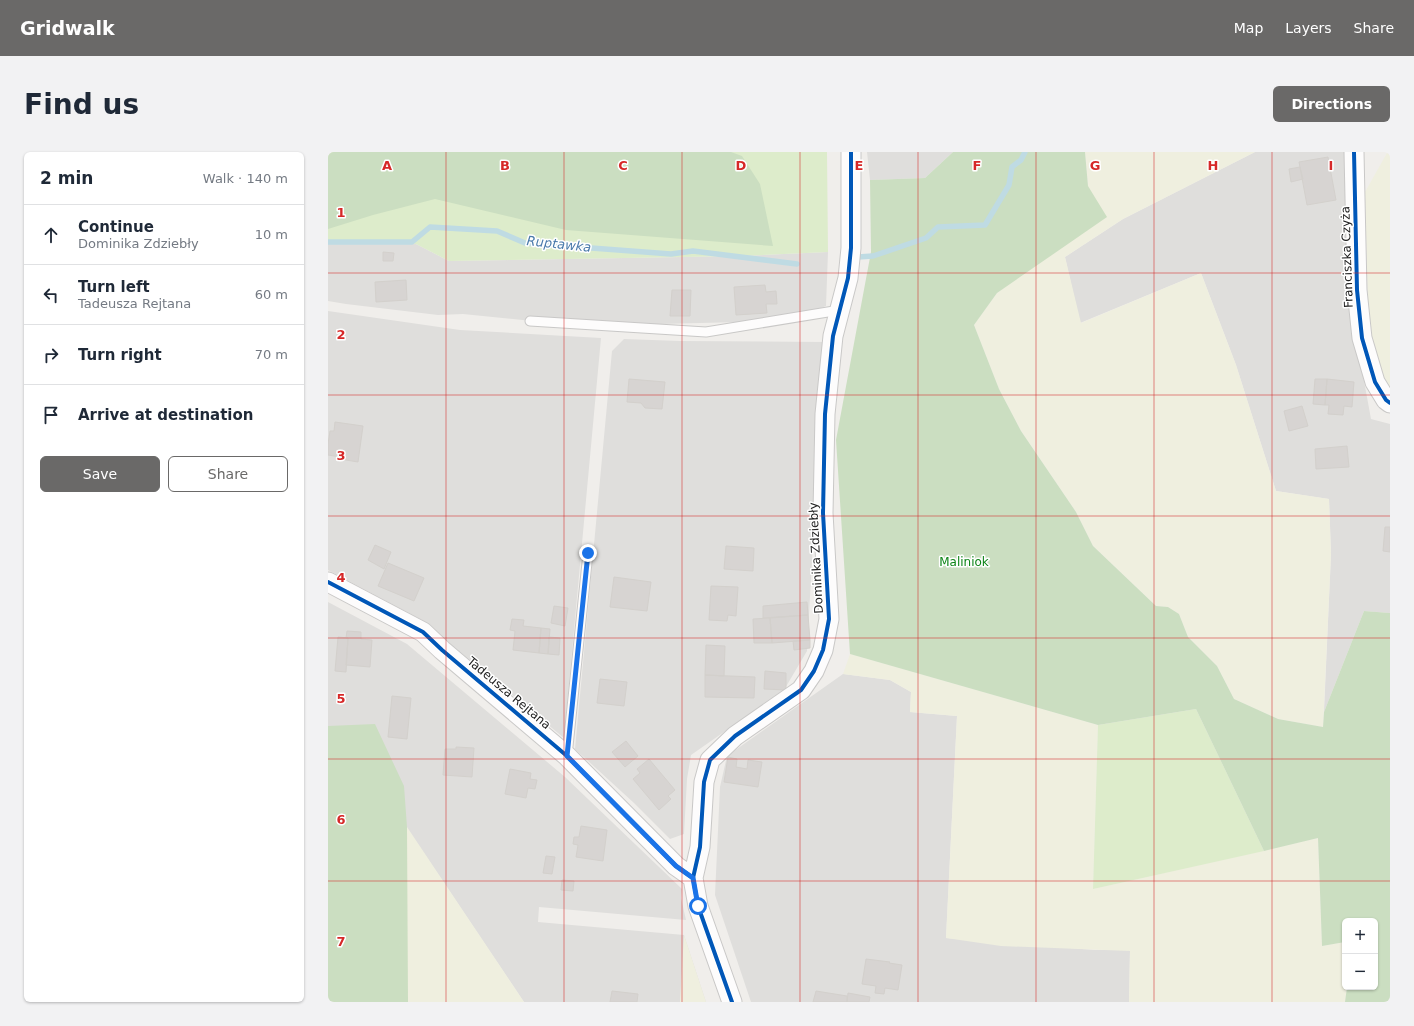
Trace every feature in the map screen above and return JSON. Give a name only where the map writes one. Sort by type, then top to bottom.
[{"type":"street","name":"Dominika Zdziebły","points":[[732,1002],[698,906],[693,878],[700,847],[704,782],[710,760],[735,736],[801,690],[814,671],[822,650],[829,619],[823,513],[825,414],[833,336],[848,278],[851,248],[851,152]]},
{"type":"street","name":"Franciszka Czyża","points":[[1354,152],[1357,290],[1362,338],[1375,382],[1386,400],[1390,402]]},
{"type":"street","name":"Tadeusza Rejtana","points":[[328,582],[423,632],[442,650],[567,756],[676,866],[693,878]]},
{"type":"lane","points":[[530,321],[706,332],[840,310]]},
{"type":"lane","points":[[567,756],[588,553]]},
{"type":"shaded area","points":[[867,152],[953,152],[925,178],[870,180]]},
{"type":"shaded area","points":[[1255,152],[1347,152],[1353,321],[1371,419],[1390,424],[1390,613],[1364,611],[1324,712],[1331,554],[1329,499],[1276,491],[1236,365],[1201,273],[1080,323],[1065,257],[1123,219]]},
{"type":"shaded area","points":[[328,240],[416,244],[449,261],[740,256],[828,252],[826,306],[802,315],[740,322],[581,326],[463,314],[438,315],[346,304],[328,301]]},
{"type":"shaded area","points":[[328,311],[460,330],[601,338],[564,738],[422,620],[328,570]]},
{"type":"shaded area","points":[[624,339],[824,342],[807,651],[784,690],[691,755],[687,779],[684,834],[670,839],[634,803],[575,749],[612,351]]},
{"type":"shaded area","points":[[328,602],[407,644],[565,777],[682,889],[681,898],[686,920],[539,907],[538,922],[684,935],[706,1002],[524,1002],[407,828],[328,834]]},
{"type":"shaded area","points":[[843,674],[890,680],[911,692],[910,712],[957,716],[946,938],[1095,950],[1130,950],[1129,1002],[751,1002],[715,895],[720,787],[727,756]]},
{"type":"green space","points":[[328,152],[827,152],[828,252],[740,256],[449,261],[416,244],[328,240]]},
{"type":"green space","points":[[328,152],[731,152],[742,156],[760,184],[773,246],[566,230],[435,199],[373,215],[328,229]]},
{"type":"green space","name":"Maliniok","points":[[953,152],[1085,152],[1088,186],[1107,217],[997,293],[974,325],[999,389],[1021,431],[1076,512],[1093,546],[1156,606],[1168,607],[1179,614],[1188,637],[1217,666],[1234,699],[1278,719],[1323,727],[1324,712],[1364,611],[1390,613],[1390,1002],[1345,1002],[1347,990],[1378,990],[1378,918],[1342,918],[1342,943],[1322,946],[1318,838],[1264,851],[1196,709],[1098,725],[850,654],[836,440],[871,252],[870,180],[925,178]]},
{"type":"green space","points":[[1085,152],[1255,152],[1123,219],[1065,257],[1081,323],[1201,273],[1236,365],[1276,491],[1329,499],[1331,554],[1323,727],[1278,719],[1234,699],[1217,666],[1188,637],[1179,614],[1168,607],[1156,606],[1093,546],[1076,512],[1021,431],[999,389],[974,325],[997,293],[1027,271],[1088,186]]},
{"type":"green space","points":[[1387,153],[1390,154],[1390,395],[1372,355],[1368,305],[1365,192]]},
{"type":"green space","points":[[850,654],[1098,725],[1093,889],[1318,838],[1322,946],[1342,943],[1342,990],[1347,990],[1345,1002],[1129,1002],[1130,951],[1001,946],[946,938],[957,716],[910,712],[911,692],[890,680],[843,674]]},
{"type":"green space","points":[[1196,709],[1264,851],[1093,889],[1098,725]]},
{"type":"green space","points":[[375,724],[404,786],[407,827],[408,1002],[328,1002],[328,726]]},
{"type":"green space","points":[[407,827],[524,1002],[373,1002],[328,834]]},
{"type":"green space","points":[[684,935],[706,1002],[680,1002]]},
{"type":"building","points":[[1328,157],[1336,200],[1307,205],[1299,162]]},
{"type":"building","points":[[1300,167],[1303,179],[1291,182],[1289,169]]},
{"type":"building","points":[[383,252],[394,253],[393,261],[383,261]]},
{"type":"building","points":[[406,280],[407,300],[376,302],[375,282]]},
{"type":"building","points":[[765,285],[766,292],[776,291],[777,304],[766,304],[767,313],[736,315],[734,287]]},
{"type":"building","points":[[672,290],[691,290],[690,316],[670,316]]},
{"type":"building","points":[[629,379],[665,382],[662,409],[645,408],[641,403],[627,402]]},
{"type":"building","points":[[1315,379],[1327,379],[1325,405],[1313,404]]},
{"type":"building","points":[[1327,379],[1354,382],[1352,407],[1344,406],[1343,415],[1328,414],[1329,405],[1325,405]]},
{"type":"building","points":[[1302,406],[1308,426],[1289,431],[1284,411]]},
{"type":"building","points":[[335,422],[363,426],[358,462],[328,455],[330,431],[334,431]]},
{"type":"building","points":[[1347,446],[1349,467],[1316,469],[1315,449]]},
{"type":"building","points":[[1385,527],[1390,527],[1390,552],[1383,551]]},
{"type":"building","points":[[375,545],[391,552],[384,569],[368,560]]},
{"type":"building","points":[[726,546],[754,548],[753,571],[724,569]]},
{"type":"building","points":[[388,563],[424,578],[414,601],[378,586]]},
{"type":"building","points":[[614,577],[651,582],[647,611],[610,607]]},
{"type":"building","points":[[711,586],[738,587],[736,616],[728,615],[727,621],[709,620]]},
{"type":"building","points":[[807,602],[808,615],[763,618],[763,606]]},
{"type":"building","points":[[554,606],[568,608],[565,626],[551,623]]},
{"type":"building","points":[[808,615],[810,640],[772,643],[770,618]]},
{"type":"building","points":[[770,618],[772,643],[754,643],[753,619]]},
{"type":"building","points":[[512,619],[524,620],[523,626],[541,628],[539,653],[513,650],[515,631],[510,630]]},
{"type":"building","points":[[541,628],[550,629],[548,654],[539,653]]},
{"type":"building","points":[[347,631],[361,632],[361,639],[372,640],[370,667],[346,665],[348,638],[346,638]]},
{"type":"building","points":[[338,637],[348,638],[346,672],[335,671]]},
{"type":"building","points":[[549,637],[560,638],[559,655],[548,654]]},
{"type":"building","points":[[810,640],[810,648],[794,650],[793,641]]},
{"type":"building","points":[[706,645],[725,646],[724,676],[705,675]]},
{"type":"building","points":[[765,671],[786,673],[786,690],[764,689]]},
{"type":"building","points":[[705,675],[755,677],[754,698],[705,697]]},
{"type":"building","points":[[600,679],[627,682],[624,706],[597,703]]},
{"type":"building","points":[[392,696],[411,698],[407,739],[388,737]]},
{"type":"building","points":[[626,741],[638,756],[625,767],[612,752]]},
{"type":"building","points":[[456,747],[474,748],[472,777],[443,775],[445,749],[456,749]]},
{"type":"building","points":[[728,757],[737,759],[736,767],[747,769],[748,760],[762,762],[758,787],[724,782]]},
{"type":"building","points":[[649,759],[675,790],[668,796],[671,799],[659,810],[633,779],[640,773],[637,769]]},
{"type":"building","points":[[510,769],[531,773],[530,779],[537,780],[535,789],[528,788],[526,798],[505,794]]},
{"type":"building","points":[[581,826],[607,830],[603,861],[576,857],[578,845],[573,844],[574,837],[579,837]]},
{"type":"building","points":[[546,856],[555,857],[552,874],[543,873]]},
{"type":"building","points":[[562,880],[574,881],[573,891],[561,890]]},
{"type":"building","points":[[866,959],[902,965],[898,990],[885,988],[884,994],[875,993],[876,986],[862,984]]},
{"type":"building","points":[[612,991],[638,994],[637,1002],[610,1002]]},
{"type":"building","points":[[816,991],[847,996],[847,1002],[813,1002]]},
{"type":"building","points":[[848,993],[870,997],[869,1002],[847,1002]]},
{"type":"waterway","name":"Ruptawka","points":[[858,257],[873,256],[926,238],[938,227],[985,225],[1009,185],[1012,167],[1021,160],[1025,152]]},
{"type":"waterway","name":"Ruptawka","points":[[328,242],[412,242],[430,227],[497,231],[525,243],[671,254],[693,251],[797,264]]},
{"type":"cycle path","points":[[732,1002],[698,906],[693,878],[700,847],[704,782],[710,760],[735,736],[801,690],[814,671],[823,650],[829,619],[823,513],[825,414],[833,336],[848,278],[851,248],[851,152]]},
{"type":"cycle path","points":[[1354,152],[1357,290],[1362,338],[1375,382],[1386,400],[1390,403]]},
{"type":"cycle path","points":[[328,582],[423,632],[442,650],[567,756],[676,866],[693,878]]},
{"type":"route","points":[[588,553],[567,756],[676,866],[693,878],[698,906]]}]
